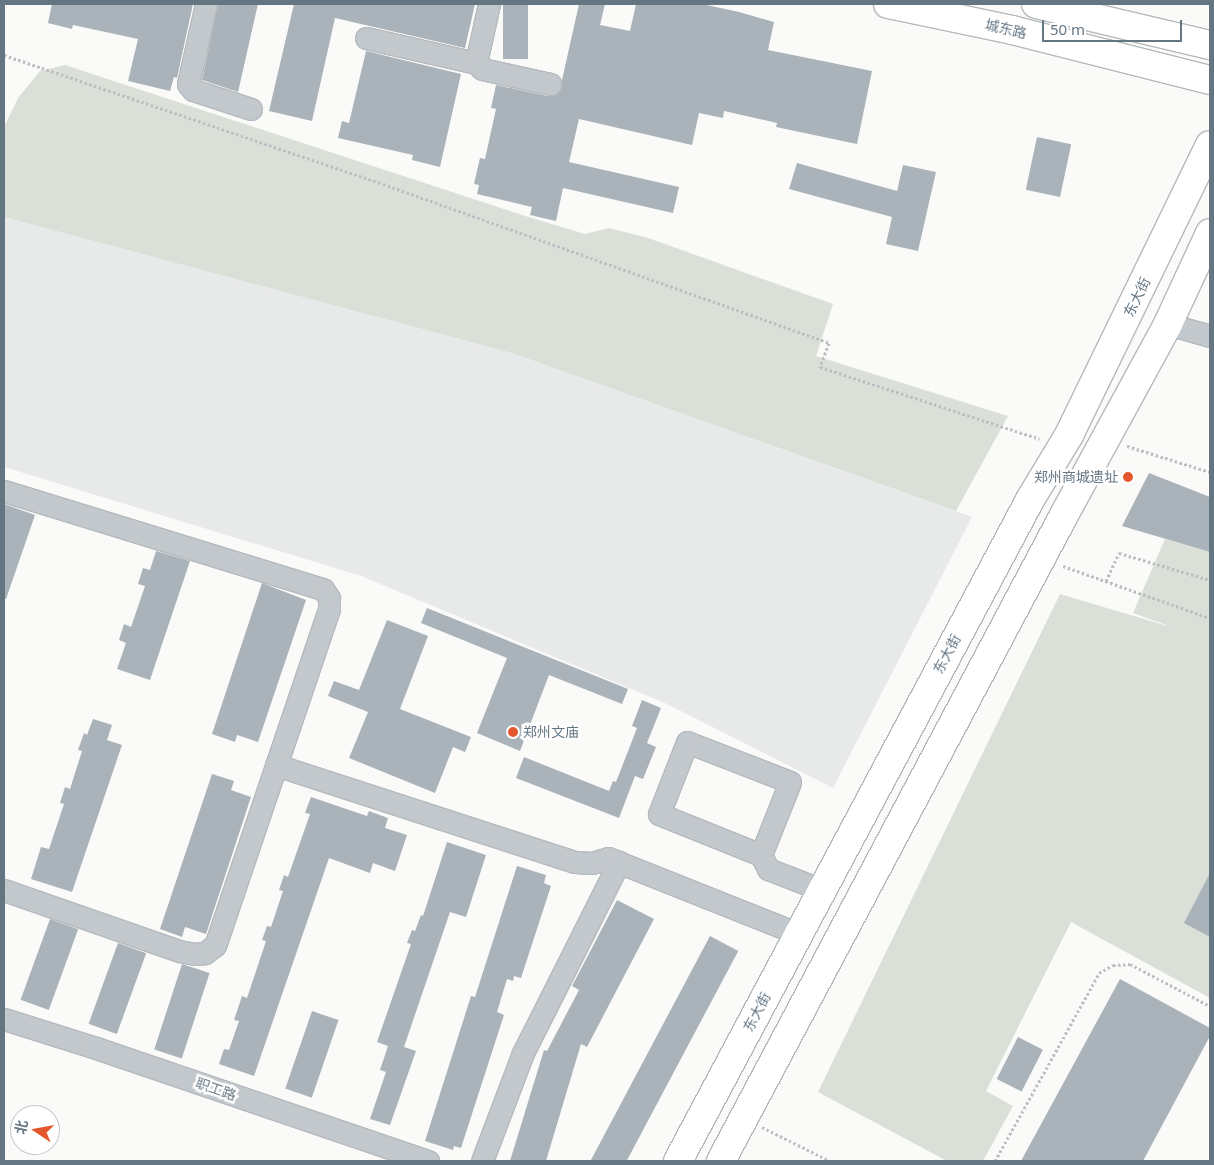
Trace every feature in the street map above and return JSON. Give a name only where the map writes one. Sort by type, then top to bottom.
[{"type":"main road","name":"城东路","points":[[888,4],[1012,30],[1210,80]]},
{"type":"main road","points":[[1036,4],[1210,45]]},
{"type":"main road","name":"东大街","points":[[678,1161],[1031,498],[1062,446],[1210,145]]},
{"type":"main road","points":[[721,1161],[1041,558],[1168,324],[1210,233]]},
{"type":"street","points":[[206,4],[188,84],[194,90],[251,109]]},
{"type":"street","points":[[476,63],[489,4]]},
{"type":"street","points":[[366,38],[476,63],[482,69],[550,84]]},
{"type":"street","points":[[1168,324],[1210,336]]},
{"type":"street","points":[[4,491],[323,589],[329,598],[329,609],[215,945],[205,953],[195,954],[179,951],[4,890]]},
{"type":"street","points":[[761,855],[790,782],[688,742],[659,814],[761,855],[768,869],[822,890]]},
{"type":"street","points":[[276,765],[575,862],[592,863],[608,858],[799,934]]},
{"type":"street","points":[[482,1161],[523,1053],[619,862]]},
{"type":"street","name":"职工路","points":[[4,1019],[96,1048],[428,1161]]},
{"type":"path","points":[[4,56],[383,184],[829,343],[820,366],[1062,446]]},
{"type":"path","points":[[1105,439],[1210,472]]},
{"type":"path","points":[[1106,581],[1119,553],[1210,580]]},
{"type":"path","points":[[1041,558],[1210,618]]},
{"type":"path","points":[[995,1161],[1099,972],[1113,965],[1130,964],[1210,1006]]},
{"type":"path","points":[[744,1118],[830,1161]]},
{"type":"shaded area","points":[[65,65],[585,234],[609,228],[648,238],[833,304],[816,356],[1008,416],[956,511],[512,353],[4,217],[4,127],[18,98],[40,71]]},
{"type":"shaded area","points":[[4,217],[512,353],[972,517],[833,788],[667,704],[361,576],[4,467]]},
{"type":"shaded area","points":[[1165,539],[1210,552],[1210,998],[1071,922],[986,1091],[1013,1106],[983,1161],[947,1161],[818,1092],[1060,594],[1174,628],[1133,613]]},
{"type":"building","points":[[52,4],[193,4],[177,78],[174,77],[170,91],[128,81],[138,39],[73,25],[72,29],[48,23]]},
{"type":"building","points":[[218,4],[258,4],[238,92],[202,80]]},
{"type":"building","points":[[294,4],[475,4],[465,48],[335,18],[312,121],[269,111]]},
{"type":"building","points":[[503,4],[528,4],[528,59],[503,59]]},
{"type":"building","points":[[579,4],[605,4],[600,25],[630,31],[636,4],[702,4],[739,12],[774,22],[768,50],[872,71],[857,144],[776,127],[777,123],[724,111],[723,118],[699,113],[692,145],[579,119],[569,162],[679,187],[673,213],[563,188],[556,221],[530,215],[532,207],[477,194],[479,185],[474,184],[480,158],[485,159],[496,109],[491,108],[496,85],[547,96],[559,93]]},
{"type":"building","points":[[366,51],[461,74],[440,167],[412,160],[413,155],[338,138],[342,121],[349,123]]},
{"type":"building","points":[[1037,137],[1071,144],[1060,197],[1026,190]]},
{"type":"building","points":[[797,163],[897,191],[903,165],[936,172],[918,251],[886,244],[892,217],[789,189]]},
{"type":"building","points":[[1149,473],[1210,497],[1210,552],[1122,526]]},
{"type":"building","points":[[4,504],[35,515],[6,599],[4,599]]},
{"type":"building","points":[[156,551],[190,561],[150,680],[117,669],[126,643],[119,640],[124,624],[131,627],[145,586],[138,584],[143,568],[150,570]]},
{"type":"building","points":[[262,583],[306,600],[258,742],[237,735],[235,742],[212,734]]},
{"type":"building","points":[[427,608],[628,689],[622,704],[549,675],[520,751],[477,733],[507,658],[421,623]]},
{"type":"building","points":[[387,620],[428,636],[400,709],[471,737],[465,752],[453,747],[435,793],[349,758],[368,712],[328,696],[334,681],[359,690]]},
{"type":"building","points":[[642,700],[661,708],[647,743],[656,747],[643,779],[635,776],[619,818],[516,778],[524,757],[609,791],[613,781],[616,782],[637,728],[632,726]]},
{"type":"building","points":[[93,719],[112,725],[107,740],[122,745],[72,892],[31,879],[41,847],[49,849],[64,804],[60,803],[65,787],[70,789],[82,751],[78,750],[84,733],[87,735]]},
{"type":"building","points":[[212,774],[234,781],[231,790],[251,797],[206,934],[185,927],[182,937],[160,929]]},
{"type":"building","points":[[311,797],[367,816],[369,811],[388,818],[385,828],[407,835],[395,871],[373,863],[370,873],[329,858],[254,1076],[219,1064],[224,1049],[229,1050],[239,1021],[234,1020],[242,996],[247,998],[266,941],[262,940],[267,926],[271,927],[283,891],[279,890],[284,875],[288,877],[310,814],[305,813]]},
{"type":"building","points":[[447,842],[486,855],[466,917],[450,912],[404,1047],[416,1051],[390,1125],[370,1119],[386,1072],[380,1070],[388,1046],[377,1042],[411,944],[407,943],[412,930],[415,931],[421,915],[423,916]]},
{"type":"building","points":[[517,866],[546,875],[544,883],[551,886],[521,978],[514,976],[513,981],[507,979],[497,1012],[504,1015],[461,1148],[454,1146],[453,1150],[425,1141],[471,996],[475,997]]},
{"type":"building","points":[[1210,873],[1210,937],[1184,923]]},
{"type":"building","points":[[617,900],[654,919],[587,1047],[581,1044],[546,1161],[510,1161],[544,1050],[547,1051],[579,990],[572,986]]},
{"type":"building","points":[[50,919],[78,929],[49,1010],[21,1000]]},
{"type":"building","points":[[710,936],[738,951],[627,1161],[590,1161]]},
{"type":"building","points":[[118,943],[146,953],[117,1034],[89,1024]]},
{"type":"building","points":[[182,964],[210,973],[182,1059],[154,1050]]},
{"type":"building","points":[[1120,979],[1210,1028],[1210,1036],[1143,1161],[1021,1161]]},
{"type":"building","points":[[312,1011],[338,1020],[312,1098],[285,1089]]},
{"type":"building","points":[[1018,1037],[1043,1050],[1022,1092],[997,1079]]},
{"type":"place","name":"郑州商城遗址","points":[[1128,477]]},
{"type":"place","name":"郑州文庙","points":[[513,732]]}]
